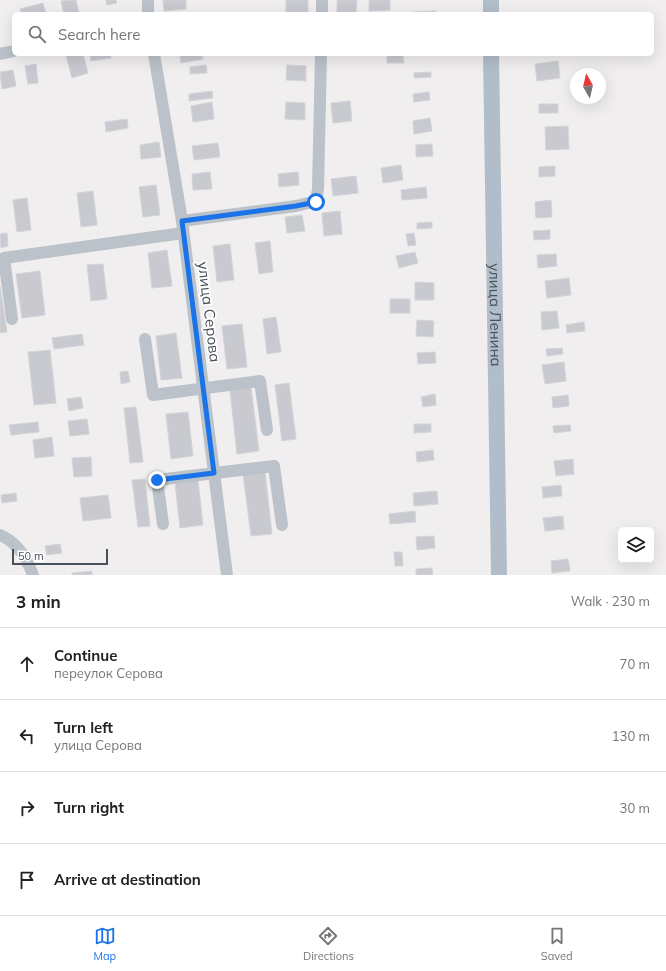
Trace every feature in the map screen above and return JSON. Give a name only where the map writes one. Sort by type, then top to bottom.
[{"type":"main road","points":[[491,0],[491,12]]},
{"type":"main road","name":"улица Ленина","points":[[491,56],[499,575]]},
{"type":"street","points":[[148,0],[148,12]]},
{"type":"street","points":[[322,0],[322,12]]},
{"type":"street","points":[[0,54],[12,51]]},
{"type":"street","name":"улица Серова","points":[[154,56],[182,227],[227,575]]},
{"type":"street","points":[[12,319],[4,258],[316,202],[318,189],[321,56]]},
{"type":"street","points":[[145,339],[154,395],[260,381],[267,430]]},
{"type":"street","points":[[163,524],[157,480],[274,466],[282,524]]},
{"type":"street","points":[[0,535],[17,546],[29,564],[33,575]]},
{"type":"building","points":[[76,0],[79,12],[64,12],[61,1]]},
{"type":"building","points":[[106,0],[116,0],[117,3],[107,5]]},
{"type":"building","points":[[163,0],[186,0],[186,9],[164,11]]},
{"type":"building","points":[[286,0],[308,0],[308,12],[286,12]]},
{"type":"building","points":[[337,0],[357,0],[356,12],[337,12]]},
{"type":"building","points":[[369,0],[390,0],[390,10],[369,11]]},
{"type":"building","points":[[43,3],[45,12],[21,12],[20,9]]},
{"type":"building","points":[[435,11],[435,12],[414,12]]},
{"type":"building","points":[[66,56],[84,56],[88,73],[72,78]]},
{"type":"building","points":[[90,56],[110,56],[111,58],[91,61]]},
{"type":"building","points":[[180,56],[202,56],[203,59],[181,63]]},
{"type":"building","points":[[387,56],[403,56],[404,63],[387,63]]},
{"type":"building","points":[[558,61],[560,78],[537,81],[535,64]]},
{"type":"building","points":[[36,64],[38,83],[28,84],[25,66]]},
{"type":"building","points":[[206,65],[207,73],[190,74],[190,67]]},
{"type":"building","points":[[287,65],[306,66],[306,81],[286,80]]},
{"type":"building","points":[[13,70],[16,86],[2,89],[0,72]]},
{"type":"building","points":[[431,72],[431,77],[414,78],[414,73]]},
{"type":"building","points":[[212,91],[213,98],[189,101],[189,94]]},
{"type":"building","points":[[429,92],[430,100],[414,102],[413,94]]},
{"type":"building","points":[[350,101],[352,121],[333,123],[331,103]]},
{"type":"building","points":[[212,102],[214,119],[193,122],[191,106]]},
{"type":"building","points":[[286,102],[305,103],[305,120],[285,119]]},
{"type":"building","points":[[539,104],[558,104],[558,113],[539,113]]},
{"type":"building","points":[[430,118],[432,131],[414,134],[413,121]]},
{"type":"building","points":[[127,119],[128,128],[106,132],[105,122]]},
{"type":"building","points":[[568,126],[569,149],[546,150],[545,127]]},
{"type":"building","points":[[159,142],[161,157],[141,159],[140,145]]},
{"type":"building","points":[[218,143],[220,157],[194,160],[192,146]]},
{"type":"building","points":[[432,144],[433,156],[416,157],[416,145]]},
{"type":"building","points":[[401,165],[403,180],[383,183],[381,168]]},
{"type":"building","points":[[555,166],[555,176],[539,177],[539,167]]},
{"type":"building","points":[[210,172],[212,189],[193,190],[192,174]]},
{"type":"building","points":[[298,172],[299,185],[279,187],[278,174]]},
{"type":"building","points":[[356,176],[358,193],[333,196],[331,179]]},
{"type":"building","points":[[156,185],[160,215],[143,217],[139,187]]},
{"type":"building","points":[[426,187],[427,198],[402,200],[401,190]]},
{"type":"building","points":[[93,191],[97,225],[81,227],[77,193]]},
{"type":"building","points":[[27,198],[31,230],[17,232],[13,200]]},
{"type":"building","points":[[551,200],[552,217],[536,218],[535,202]]},
{"type":"building","points":[[340,211],[342,234],[324,236],[322,213]]},
{"type":"building","points":[[302,215],[305,231],[287,233],[285,217]]},
{"type":"building","points":[[432,222],[432,228],[417,229],[417,223]]},
{"type":"building","points":[[550,230],[550,239],[534,240],[533,231]]},
{"type":"building","points":[[7,233],[8,246],[1,248],[0,234]]},
{"type":"building","points":[[414,233],[416,245],[408,246],[406,234]]},
{"type":"building","points":[[270,241],[273,272],[259,274],[255,243]]},
{"type":"building","points":[[230,244],[234,280],[217,282],[213,246]]},
{"type":"building","points":[[167,250],[172,286],[152,288],[148,253]]},
{"type":"building","points":[[415,252],[418,263],[399,268],[396,256]]},
{"type":"building","points":[[556,254],[557,266],[538,268],[537,255]]},
{"type":"building","points":[[103,264],[107,299],[91,301],[87,265]]},
{"type":"building","points":[[40,271],[45,315],[22,318],[16,274]]},
{"type":"building","points":[[569,278],[571,295],[547,298],[545,281]]},
{"type":"building","points":[[415,282],[434,283],[434,300],[415,300]]},
{"type":"building","points":[[0,286],[7,332],[0,333]]},
{"type":"building","points":[[390,299],[410,299],[410,313],[390,313]]},
{"type":"building","points":[[557,311],[559,328],[542,330],[541,312]]},
{"type":"building","points":[[276,317],[281,352],[267,354],[263,319]]},
{"type":"building","points":[[417,320],[434,321],[433,337],[416,336]]},
{"type":"building","points":[[584,322],[585,331],[567,333],[566,325]]},
{"type":"building","points":[[242,324],[247,367],[227,369],[222,326]]},
{"type":"building","points":[[176,333],[182,378],[161,380],[156,336]]},
{"type":"building","points":[[82,334],[84,345],[54,349],[52,338]]},
{"type":"building","points":[[562,348],[563,354],[547,356],[546,349]]},
{"type":"building","points":[[50,350],[56,403],[34,405],[28,352]]},
{"type":"building","points":[[435,352],[436,363],[418,364],[417,353]]},
{"type":"building","points":[[564,362],[566,381],[545,384],[542,365]]},
{"type":"building","points":[[128,371],[130,382],[121,384],[120,372]]},
{"type":"building","points":[[289,383],[296,439],[282,441],[275,385]]},
{"type":"building","points":[[251,387],[259,451],[237,454],[230,390]]},
{"type":"building","points":[[435,394],[436,405],[423,407],[421,397]]},
{"type":"building","points":[[568,395],[569,406],[553,408],[552,397]]},
{"type":"building","points":[[81,397],[83,408],[69,411],[67,399]]},
{"type":"building","points":[[136,407],[143,462],[130,463],[124,408]]},
{"type":"building","points":[[188,412],[193,456],[171,459],[166,414]]},
{"type":"building","points":[[87,419],[89,434],[70,436],[68,421]]},
{"type":"building","points":[[38,422],[39,432],[11,435],[9,425]]},
{"type":"building","points":[[414,424],[431,424],[431,432],[414,433]]},
{"type":"building","points":[[570,425],[571,431],[554,433],[553,426]]},
{"type":"building","points":[[52,437],[54,456],[35,458],[33,440]]},
{"type":"building","points":[[433,450],[434,460],[417,462],[416,452]]},
{"type":"building","points":[[91,457],[92,476],[74,477],[72,458]]},
{"type":"building","points":[[573,459],[574,474],[556,476],[554,461]]},
{"type":"building","points":[[265,472],[272,534],[251,536],[243,474]]},
{"type":"building","points":[[145,479],[150,526],[138,527],[132,480]]},
{"type":"building","points":[[198,480],[203,525],[180,528],[175,483]]},
{"type":"building","points":[[561,485],[562,496],[543,498],[542,487]]},
{"type":"building","points":[[437,491],[438,504],[414,506],[413,493]]},
{"type":"building","points":[[16,493],[17,501],[2,503],[1,495]]},
{"type":"building","points":[[108,495],[111,518],[83,521],[80,498]]},
{"type":"building","points":[[415,511],[416,522],[390,524],[389,514]]},
{"type":"building","points":[[563,516],[564,529],[545,531],[543,518]]},
{"type":"building","points":[[434,536],[435,548],[417,550],[416,537]]},
{"type":"building","points":[[60,544],[62,553],[47,555],[45,546]]},
{"type":"building","points":[[394,552],[402,552],[403,566],[395,566]]},
{"type":"building","points":[[568,559],[570,571],[552,573],[551,561]]},
{"type":"building","points":[[432,568],[433,575],[416,575],[416,569]]},
{"type":"building","points":[[92,571],[92,575],[72,575],[72,573]]},
{"type":"route","points":[[157,480],[214,473],[182,221],[316,202]]}]
